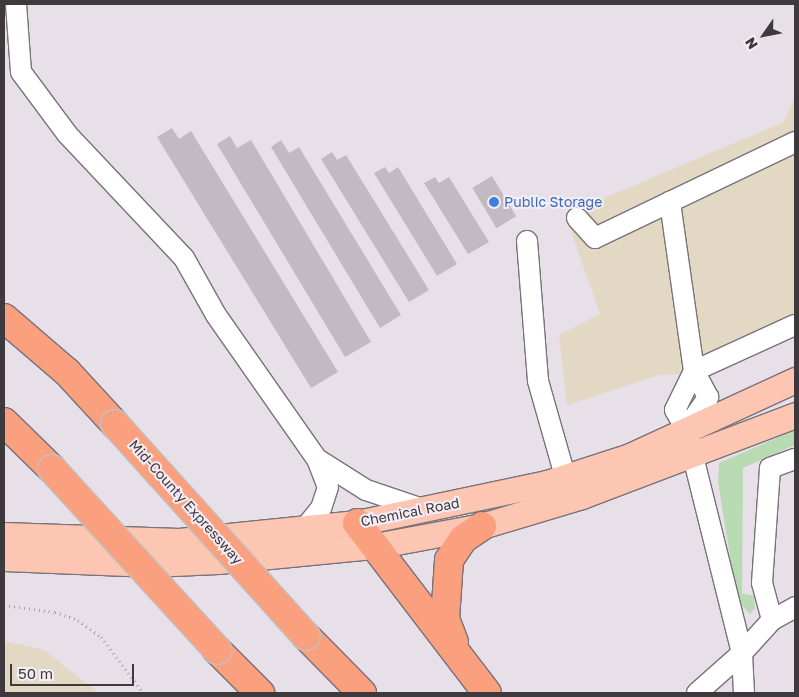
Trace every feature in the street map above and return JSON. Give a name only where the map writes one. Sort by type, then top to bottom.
[{"type":"highway","name":"Mid-County Expressway","points":[[4,318],[66,372],[306,636],[362,693]]},
{"type":"highway","points":[[4,422],[52,469],[217,650],[260,693]]},
{"type":"highway","points":[[357,523],[487,693]]},
{"type":"highway","points":[[460,658],[445,619],[448,560],[463,539],[482,526]]},
{"type":"main road","name":"Chemical Road","points":[[4,535],[179,541],[357,523],[425,510],[565,476],[630,456],[795,380]]},
{"type":"main road","name":"Chemical Road","points":[[4,558],[151,564],[375,546],[482,526],[582,496],[795,415]]},
{"type":"lane","points":[[16,4],[11,60],[67,134],[184,258],[216,314],[317,460],[328,487],[321,508],[304,529]]},
{"type":"lane","points":[[577,218],[595,238],[795,142]]},
{"type":"lane","points":[[670,202],[694,371],[708,398],[686,429],[742,653],[744,693]]},
{"type":"lane","points":[[527,241],[538,381],[565,476]]},
{"type":"lane","points":[[694,371],[795,325]]},
{"type":"lane","points":[[772,620],[762,583],[770,468],[795,458]]},
{"type":"lane","points":[[317,460],[366,490],[425,510]]},
{"type":"lane","points":[[702,691],[742,653],[772,620],[795,607]]},
{"type":"path","points":[[4,605],[55,612],[78,620],[101,637],[143,693]]},
{"type":"shaded area","points":[[795,98],[795,336],[720,372],[659,375],[567,405],[559,335],[600,314],[567,220],[585,206],[784,122]]},
{"type":"shaded area","points":[[4,641],[44,650],[99,693],[4,693]]},
{"type":"green space","points":[[795,430],[795,445],[743,468],[742,593],[754,596],[755,608],[750,614],[737,600],[718,482],[719,463]]},
{"type":"building","points":[[172,128],[179,139],[191,131],[338,372],[311,388],[157,137]]},
{"type":"building","points":[[230,136],[237,148],[251,140],[371,342],[345,357],[217,144]]},
{"type":"building","points":[[281,140],[289,153],[299,147],[401,315],[380,328],[271,147]]},
{"type":"building","points":[[332,152],[337,160],[346,155],[429,290],[409,302],[321,159]]},
{"type":"building","points":[[385,167],[389,173],[398,167],[457,264],[437,276],[374,173]]},
{"type":"building","name":"Public Storage","points":[[492,176],[516,216],[496,228],[472,188]]},
{"type":"building","points":[[435,177],[439,183],[449,177],[489,242],[468,254],[424,183]]},
{"type":"place","name":"Public Storage","points":[[494,202]]}]
